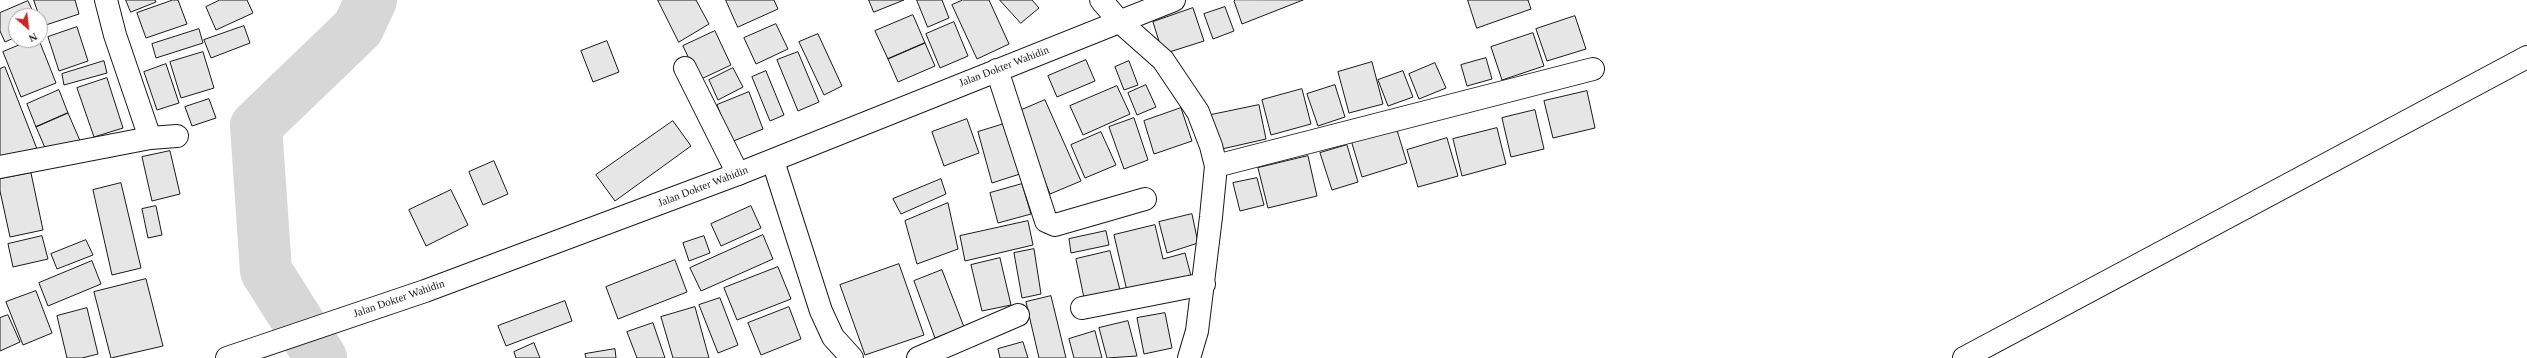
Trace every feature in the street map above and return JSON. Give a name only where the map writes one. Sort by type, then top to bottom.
[{"type":"street","points":[[106,0],[115,34],[150,138]]},
{"type":"street","points":[[1101,0],[1119,21],[1163,60],[1198,112],[1216,166],[1204,284],[1197,331],[1189,358]]},
{"type":"street","name":"Jalan Dokter Wahidin","points":[[227,358],[424,291],[773,161],[1174,0]]},
{"type":"street","points":[[1964,358],[2527,57]]},
{"type":"street","points":[[685,68],[738,174]]},
{"type":"street","points":[[1216,166],[1593,69]]},
{"type":"street","points":[[997,70],[1046,221],[1055,225],[1145,199]]},
{"type":"street","points":[[0,167],[150,138],[177,136]]},
{"type":"street","points":[[773,161],[821,311],[833,338],[852,358]]},
{"type":"street","points":[[1082,308],[1204,284]]},
{"type":"street","points":[[918,358],[1018,315]]},
{"type":"building","points":[[34,0],[75,0],[79,14],[48,24],[48,8],[37,8]]},
{"type":"building","points":[[126,0],[155,0],[156,2],[131,12]]},
{"type":"building","points":[[173,0],[178,0],[187,24],[146,38],[137,13]]},
{"type":"building","points":[[220,0],[247,0],[253,13],[216,30],[206,7]]},
{"type":"building","points":[[658,0],[696,0],[709,24],[679,42]]},
{"type":"building","points":[[726,0],[774,0],[778,9],[738,27]]},
{"type":"building","points":[[869,0],[904,0],[874,12]]},
{"type":"building","points":[[917,0],[942,0],[949,18],[928,27]]},
{"type":"building","points":[[963,0],[989,0],[1009,44],[977,59],[952,5]]},
{"type":"building","points":[[1000,0],[1032,0],[1039,8],[1021,23]]},
{"type":"building","points":[[1235,0],[1303,0],[1242,24],[1234,1]]},
{"type":"building","points":[[1468,0],[1528,0],[1531,9],[1477,28]]},
{"type":"building","points":[[28,1],[31,8],[12,8]]},
{"type":"building","points":[[1225,7],[1234,31],[1213,39],[1204,14]]},
{"type":"building","points":[[1193,8],[1204,41],[1163,54],[1153,22]]},
{"type":"building","points":[[8,10],[8,41],[5,42],[0,31],[0,13]]},
{"type":"building","points":[[913,15],[925,43],[888,59],[875,31]]},
{"type":"building","points":[[1575,16],[1586,49],[1547,61],[1536,29]]},
{"type":"building","points":[[954,22],[968,56],[940,68],[926,34]]},
{"type":"building","points":[[776,24],[788,49],[756,64],[744,38]]},
{"type":"building","points":[[244,26],[250,43],[211,58],[204,40]]},
{"type":"building","points":[[77,27],[88,61],[59,71],[48,37]]},
{"type":"building","points":[[199,29],[203,43],[156,58],[152,44]]},
{"type":"building","points":[[715,31],[731,65],[699,80],[683,46]]},
{"type":"building","points":[[1533,33],[1544,66],[1502,80],[1491,47]]},
{"type":"building","points":[[818,34],[842,86],[824,95],[799,42]]},
{"type":"building","points":[[607,41],[619,72],[593,82],[581,51]]},
{"type":"building","points":[[925,43],[935,66],[898,82],[888,59]]},
{"type":"building","points":[[12,48],[42,48],[56,83],[21,97],[3,52]]},
{"type":"building","points":[[203,52],[214,88],[181,98],[170,62]]},
{"type":"building","points":[[798,52],[819,102],[798,111],[777,60]]},
{"type":"building","points":[[1486,58],[1492,79],[1467,86],[1461,65]]},
{"type":"building","points":[[1086,60],[1095,81],[1057,97],[1048,76]]},
{"type":"building","points":[[104,61],[107,73],[64,85],[62,74]]},
{"type":"building","points":[[1129,61],[1138,85],[1124,90],[1115,67]]},
{"type":"building","points":[[1372,62],[1383,104],[1349,113],[1338,72]]},
{"type":"building","points":[[1435,63],[1446,88],[1419,99],[1409,74]]},
{"type":"building","points":[[166,64],[179,103],[157,110],[144,72]]},
{"type":"building","points":[[5,67],[37,149],[0,164],[0,69]]},
{"type":"building","points":[[733,68],[743,87],[718,100],[709,80]]},
{"type":"building","points":[[766,71],[784,115],[770,121],[752,77]]},
{"type":"building","points":[[1403,71],[1413,97],[1388,106],[1378,80]]},
{"type":"building","points":[[107,78],[123,128],[94,137],[77,88]]},
{"type":"building","points":[[1146,85],[1156,107],[1137,115],[1128,93]]},
{"type":"building","points":[[1335,85],[1345,117],[1318,126],[1307,94]]},
{"type":"building","points":[[1117,86],[1130,114],[1083,135],[1070,106]]},
{"type":"building","points":[[1302,89],[1311,124],[1271,135],[1262,100]]},
{"type":"building","points":[[59,90],[68,113],[36,127],[27,104]]},
{"type":"building","points":[[1587,91],[1595,128],[1553,138],[1544,101]]},
{"type":"building","points":[[749,92],[763,129],[731,142],[717,105]]},
{"type":"building","points":[[209,99],[216,118],[192,126],[185,107]]},
{"type":"building","points":[[1045,100],[1081,181],[1050,194],[1017,112]]},
{"type":"building","points":[[1259,105],[1266,139],[1213,151],[1206,116]]},
{"type":"building","points":[[1181,108],[1192,141],[1154,154],[1144,121]]},
{"type":"building","points":[[1535,110],[1544,149],[1511,157],[1502,118]]},
{"type":"building","points":[[68,113],[81,143],[49,157],[36,127]]},
{"type":"building","points":[[1134,118],[1148,160],[1124,169],[1109,127]]},
{"type":"building","points":[[967,119],[979,153],[944,166],[932,132]]},
{"type":"building","points":[[673,121],[691,146],[615,201],[596,175]]},
{"type":"building","points":[[1007,123],[1023,173],[992,183],[978,132]]},
{"type":"building","points":[[1396,127],[1407,163],[1362,177],[1351,140]]},
{"type":"building","points":[[1497,128],[1506,164],[1462,176],[1453,139]]},
{"type":"building","points":[[1101,132],[1116,165],[1085,178],[1071,145]]},
{"type":"building","points":[[1447,138],[1458,176],[1418,187],[1407,150]]},
{"type":"building","points":[[1347,145],[1358,182],[1332,190],[1320,153]]},
{"type":"building","points":[[170,151],[180,194],[152,201],[142,157]]},
{"type":"building","points":[[1308,156],[1317,196],[1268,208],[1258,168]]},
{"type":"building","points":[[494,161],[508,194],[483,205],[469,172]]},
{"type":"building","points":[[31,173],[43,230],[10,237],[0,191],[0,179]]},
{"type":"building","points":[[1257,178],[1264,205],[1240,211],[1233,183]]},
{"type":"building","points":[[941,179],[946,194],[901,214],[893,199]]},
{"type":"building","points":[[121,183],[141,268],[112,275],[93,190]]},
{"type":"building","points":[[1022,184],[1031,214],[998,223],[990,193]]},
{"type":"building","points":[[451,190],[468,225],[426,246],[409,210]]},
{"type":"building","points":[[948,203],[958,249],[917,264],[905,221]]},
{"type":"building","points":[[156,206],[162,235],[148,238],[142,209]]},
{"type":"building","points":[[751,206],[761,228],[721,246],[711,224]]},
{"type":"building","points":[[1192,214],[1198,243],[1167,253],[1159,222]]},
{"type":"building","points":[[1028,221],[1033,245],[965,261],[960,236]]},
{"type":"building","points":[[1155,225],[1163,259],[1185,253],[1191,276],[1127,291],[1114,235]]},
{"type":"building","points":[[1106,231],[1109,245],[1071,253],[1069,239]]},
{"type":"building","points":[[763,235],[773,259],[701,291],[690,268]]},
{"type":"building","points":[[42,236],[48,259],[13,267],[8,244]]},
{"type":"building","points":[[704,236],[710,253],[689,261],[683,243]]},
{"type":"building","points":[[86,240],[93,255],[57,269],[51,254]]},
{"type":"building","points":[[1034,249],[1041,294],[1022,298],[1014,253]]},
{"type":"building","points":[[1110,251],[1120,290],[1084,298],[1076,259]]},
{"type":"building","points":[[1000,258],[1011,305],[982,311],[971,265]]},
{"type":"building","points":[[675,260],[687,292],[618,319],[606,287]]},
{"type":"building","points":[[92,261],[101,284],[48,306],[39,283]]},
{"type":"building","points":[[899,264],[924,335],[865,355],[840,285]]},
{"type":"building","points":[[778,267],[791,299],[737,320],[724,288]]},
{"type":"building","points":[[942,270],[964,327],[935,338],[914,281]]},
{"type":"building","points":[[146,279],[163,346],[111,358],[94,292]]},
{"type":"building","points":[[36,291],[52,333],[23,345],[6,302]]},
{"type":"building","points":[[1051,296],[1066,358],[1039,358],[1026,302]]},
{"type":"building","points":[[720,298],[738,345],[718,353],[699,305]]},
{"type":"building","points":[[565,301],[572,321],[506,346],[498,326]]},
{"type":"building","points":[[695,307],[709,358],[673,358],[661,317]]},
{"type":"building","points":[[789,307],[801,339],[761,355],[748,323]]},
{"type":"building","points":[[87,308],[98,354],[82,358],[67,358],[57,316]]},
{"type":"building","points":[[1165,313],[1172,348],[1144,354],[1137,318]]},
{"type":"building","points":[[8,315],[20,342],[0,351],[0,318]]},
{"type":"building","points":[[1128,321],[1137,356],[1107,358],[1099,328]]},
{"type":"building","points":[[653,323],[665,358],[637,358],[627,332]]},
{"type":"building","points":[[1095,331],[1102,358],[1074,358],[1069,339]]},
{"type":"building","points":[[1023,342],[1028,358],[1000,358],[998,349]]},
{"type":"building","points":[[534,343],[540,358],[516,358],[514,352]]},
{"type":"building","points":[[615,349],[616,358],[586,358],[585,354]]},
{"type":"waterway","points":[[321,358],[266,271],[256,126],[358,28],[371,0]]}]
